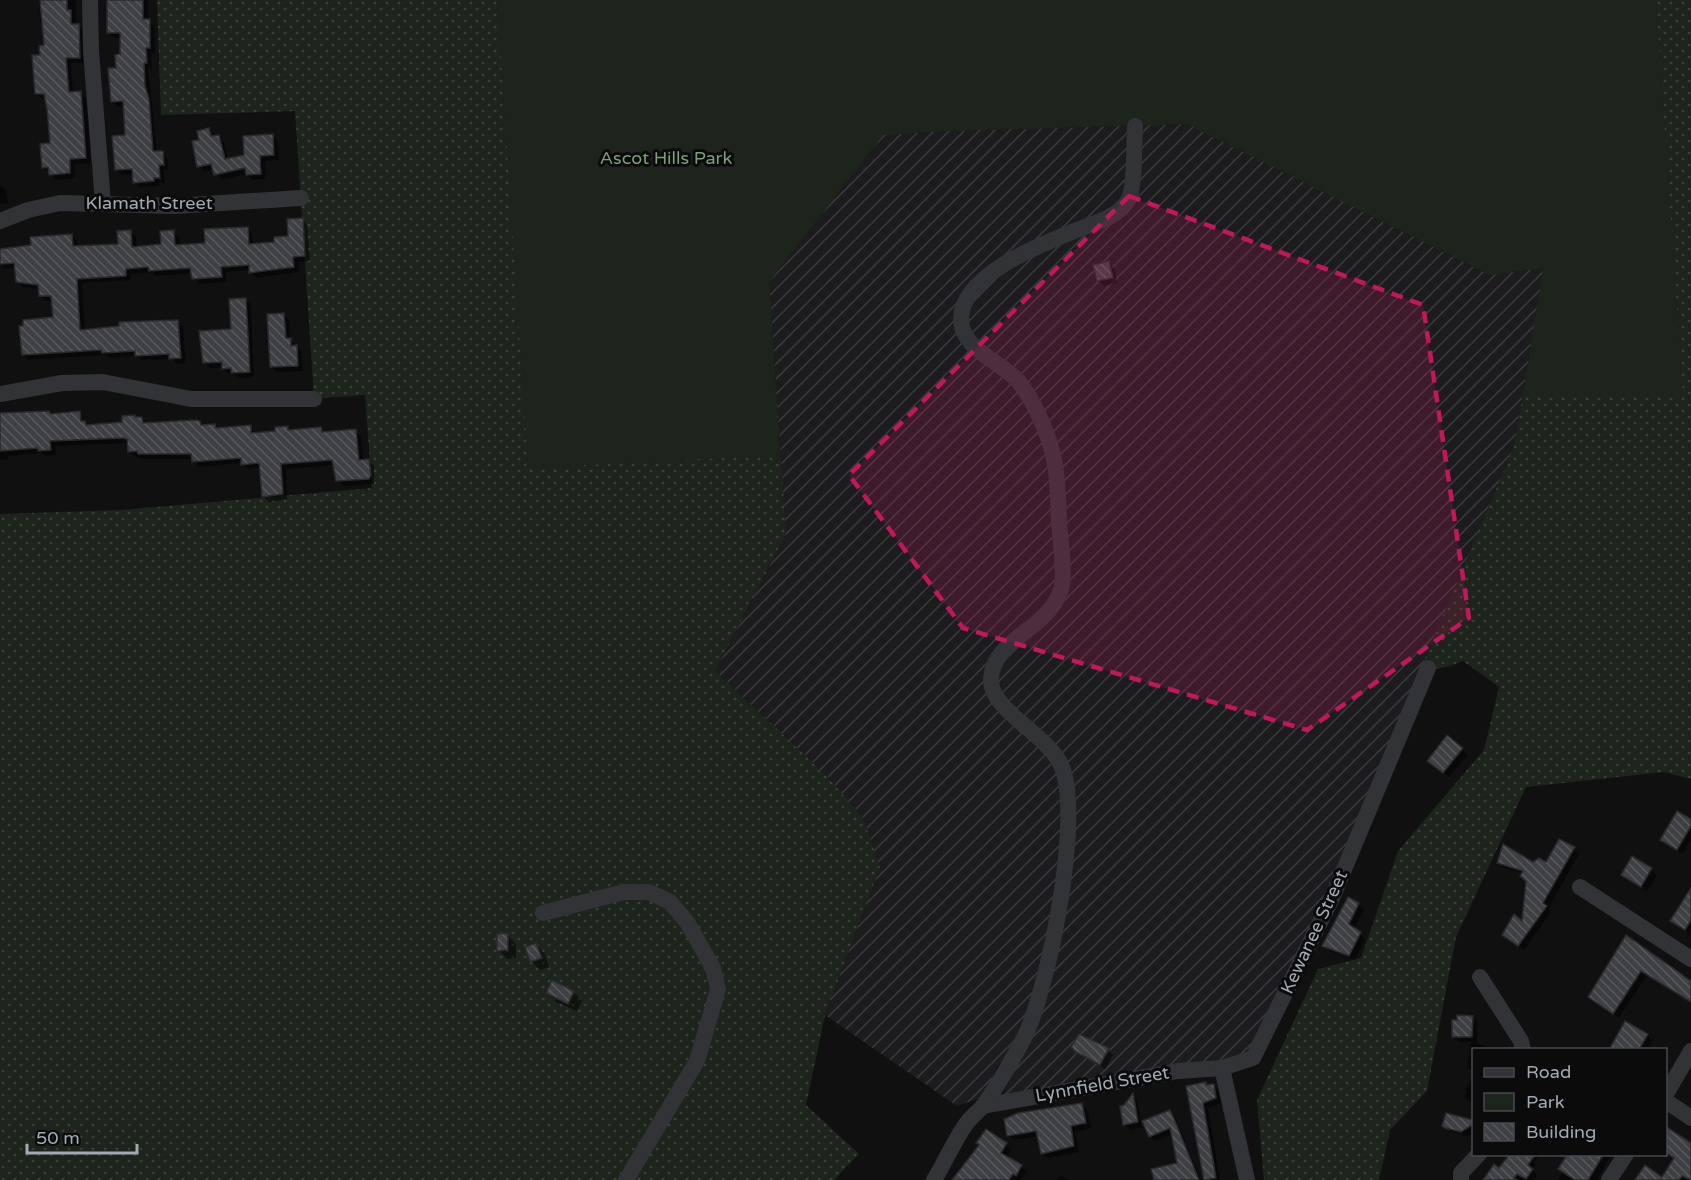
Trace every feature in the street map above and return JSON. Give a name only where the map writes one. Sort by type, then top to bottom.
[{"type":"street","points":[[90,0],[90,51],[103,203]]},
{"type":"street","points":[[934,1180],[966,1123],[983,1106],[1025,1037],[1051,949],[1070,833],[1069,794],[1061,765],[1041,737],[1009,712],[996,697],[990,680],[995,660],[1010,644],[1035,627],[1053,607],[1062,587],[1055,464],[1048,439],[1019,382],[997,362],[974,347],[964,334],[961,318],[968,298],[982,278],[1018,257],[1106,218],[1122,208],[1130,196],[1135,126]]},
{"type":"street","name":"Klamath Street","points":[[0,221],[28,210],[60,203],[176,206],[301,198]]},
{"type":"street","points":[[0,394],[62,383],[103,382],[191,399],[314,399]]},
{"type":"street","name":"Kewanee Street","points":[[1222,1068],[1253,1058],[1333,896],[1428,668]]},
{"type":"street","points":[[1580,887],[1691,959]]},
{"type":"street","points":[[543,913],[624,892],[649,892],[670,902],[687,922],[713,968],[718,989],[696,1061],[626,1180]]},
{"type":"street","points":[[1480,977],[1521,1041],[1523,1048]]},
{"type":"street","points":[[1667,1091],[1691,1051]]},
{"type":"street","points":[[1222,1068],[1247,1180]]},
{"type":"street","name":"Lynnfield Street","points":[[983,1106],[1178,1071],[1222,1068]]},
{"type":"street","points":[[1667,1102],[1691,1118]]},
{"type":"street","points":[[1461,1180],[1461,1173],[1478,1156]]},
{"type":"street","points":[[1610,1180],[1625,1156]]},
{"type":"highlighted area","points":[[1129,196],[1423,305],[1469,618],[1307,730],[963,628],[849,475]]},
{"type":"shaded area","points":[[1187,124],[1490,275],[1544,268],[1514,447],[1335,876],[1246,1056],[1005,1095],[1003,1093],[1014,1070],[998,1065],[983,1097],[957,1106],[825,1015],[880,867],[863,818],[827,776],[715,671],[786,534],[769,282],[883,135]]},
{"type":"green space","points":[[157,0],[1691,0],[1691,779],[1664,772],[1526,787],[1456,937],[1427,1091],[1390,1130],[1379,1180],[1264,1180],[1257,1100],[1318,969],[1361,958],[1398,851],[1484,750],[1499,687],[1463,661],[1437,669],[1423,663],[1514,447],[1544,268],[1490,275],[1187,124],[883,135],[769,282],[786,534],[715,671],[827,776],[863,818],[880,867],[825,1015],[806,1105],[859,1154],[834,1180],[0,1180],[0,514],[121,510],[372,488],[365,395],[314,399],[295,111],[161,115]]},
{"type":"green space","name":"Ascot Hills Park","points":[[497,0],[1656,0],[1683,394],[1523,394],[1543,268],[1490,275],[1187,124],[944,131],[883,135],[769,282],[780,455],[528,468]]},
{"type":"building","points":[[40,0],[67,0],[67,10],[71,10],[71,24],[79,24],[80,58],[66,58],[69,92],[81,91],[86,158],[70,159],[70,173],[49,175],[48,167],[42,168],[40,144],[50,143],[47,109],[44,94],[35,94],[32,55],[40,55],[39,46],[44,45]]},
{"type":"building","points":[[107,0],[143,0],[143,19],[150,19],[150,48],[146,48],[147,63],[144,63],[145,86],[149,99],[153,151],[163,151],[164,165],[159,165],[160,178],[154,178],[154,181],[133,183],[132,169],[115,170],[112,136],[125,135],[123,101],[111,102],[108,68],[116,68],[115,55],[120,54],[120,33],[107,33]]},
{"type":"building","points":[[209,128],[211,136],[219,135],[225,159],[244,155],[243,136],[273,134],[274,155],[260,156],[261,174],[246,175],[245,168],[214,175],[211,164],[197,167],[192,141],[199,140],[197,131]]},
{"type":"building","points":[[303,218],[305,256],[293,257],[294,267],[249,273],[249,265],[221,267],[222,277],[192,279],[190,268],[149,271],[148,267],[126,269],[126,276],[77,279],[80,330],[119,326],[119,322],[178,320],[181,358],[169,359],[169,354],[135,356],[135,351],[102,353],[101,350],[22,355],[19,326],[23,326],[23,320],[53,317],[51,296],[39,296],[38,285],[16,282],[14,263],[0,264],[0,249],[31,245],[30,237],[72,234],[73,246],[118,244],[117,231],[131,230],[132,247],[161,244],[160,231],[174,230],[175,245],[205,243],[204,229],[248,227],[249,244],[274,242],[274,237],[288,236],[287,219]]},
{"type":"building","points":[[1109,261],[1113,278],[1097,281],[1093,265]]},
{"type":"building","points":[[246,298],[250,372],[231,373],[231,368],[222,369],[222,362],[203,363],[199,331],[231,329],[229,299]]},
{"type":"building","points":[[284,313],[286,338],[291,338],[291,346],[297,345],[298,366],[270,367],[267,314]]},
{"type":"building","points":[[49,411],[50,414],[80,411],[81,421],[85,421],[86,425],[122,422],[122,416],[135,415],[135,417],[142,417],[143,423],[196,420],[200,421],[201,425],[215,424],[216,428],[251,425],[251,433],[275,431],[275,427],[288,426],[288,430],[321,427],[322,432],[356,429],[359,460],[369,459],[371,475],[369,479],[336,481],[332,460],[281,464],[283,494],[262,497],[259,463],[241,465],[241,458],[192,462],[191,454],[138,454],[137,451],[128,452],[127,439],[123,438],[50,441],[51,450],[38,451],[38,448],[0,451],[0,413]]},
{"type":"building","points":[[1447,735],[1463,748],[1443,773],[1427,761]]},
{"type":"building","points":[[1677,811],[1691,819],[1691,826],[1677,850],[1660,840]]},
{"type":"building","points":[[1559,839],[1575,847],[1543,903],[1547,906],[1518,946],[1502,935],[1514,914],[1522,921],[1526,881],[1520,876],[1523,871],[1497,863],[1503,844],[1533,862],[1539,858],[1546,862]]},
{"type":"building","points":[[1632,856],[1652,868],[1641,887],[1621,875]]},
{"type":"building","points":[[1691,888],[1691,920],[1685,930],[1670,921]]},
{"type":"building","points":[[1348,897],[1359,903],[1349,924],[1361,932],[1349,956],[1322,946]]},
{"type":"building","points":[[508,933],[508,950],[497,951],[497,934]]},
{"type":"building","points":[[1626,935],[1691,981],[1691,1002],[1641,971],[1613,1014],[1588,997]]},
{"type":"building","points":[[536,943],[542,958],[530,962],[525,947]]},
{"type":"building","points":[[552,980],[574,991],[568,1004],[546,993]]},
{"type":"building","points":[[1457,1015],[1473,1016],[1472,1037],[1452,1037],[1452,1020],[1457,1020]]},
{"type":"building","points":[[1625,1021],[1648,1034],[1640,1048],[1610,1048]]},
{"type":"building","points":[[1079,1034],[1109,1048],[1100,1065],[1074,1051],[1071,1047]]},
{"type":"building","points":[[1206,1082],[1206,1085],[1214,1084],[1216,1098],[1203,1103],[1216,1178],[1204,1180],[1186,1086]]},
{"type":"building","points":[[1133,1093],[1138,1122],[1123,1125],[1120,1106],[1124,1105]]},
{"type":"building","points":[[1082,1103],[1086,1123],[1071,1126],[1074,1146],[1041,1154],[1036,1131],[1007,1136],[1004,1119],[1018,1113]]},
{"type":"building","points":[[1170,1110],[1199,1180],[1154,1180],[1151,1169],[1177,1163],[1170,1128],[1149,1137],[1142,1121]]},
{"type":"building","points":[[1446,1113],[1472,1120],[1472,1125],[1461,1132],[1442,1126]]},
{"type":"building","points":[[1667,1127],[1691,1143],[1691,1180],[1682,1176],[1679,1180],[1635,1180],[1645,1165],[1662,1177],[1674,1158],[1667,1153]]},
{"type":"building","points":[[986,1129],[1007,1143],[1001,1153],[1022,1165],[1016,1176],[1013,1174],[1009,1180],[952,1180],[979,1145],[976,1143]]},
{"type":"building","points":[[1508,1156],[1534,1156],[1528,1165],[1533,1169],[1526,1179],[1517,1174],[1514,1178],[1517,1180],[1483,1180],[1494,1164],[1499,1168]]},
{"type":"building","points":[[1566,1156],[1602,1156],[1588,1180],[1575,1180],[1558,1169]]}]
